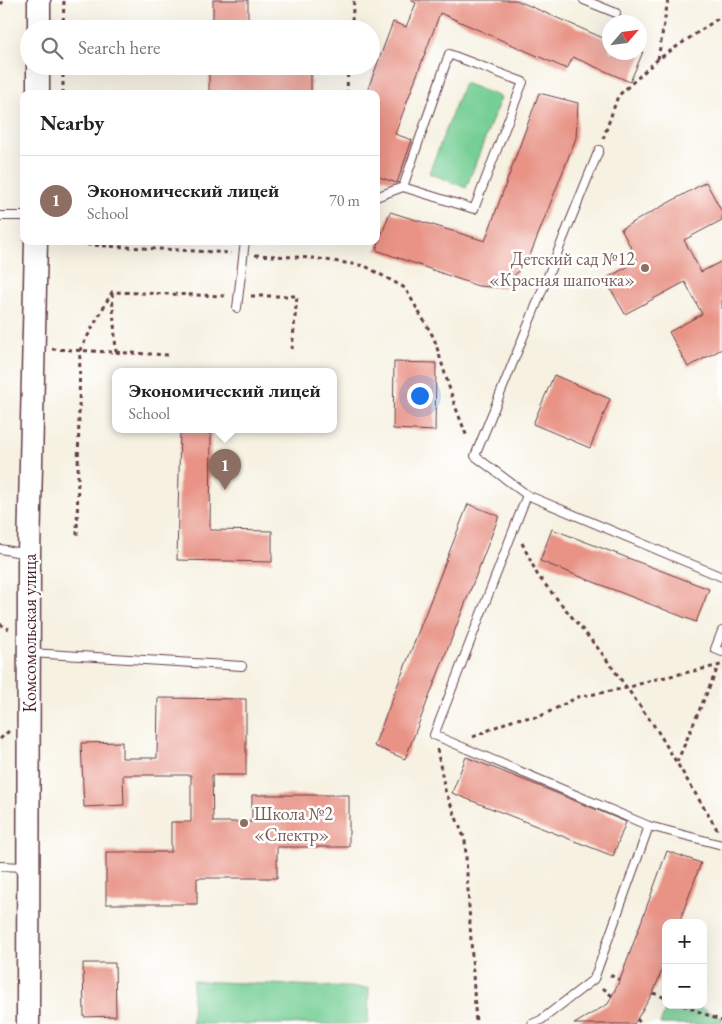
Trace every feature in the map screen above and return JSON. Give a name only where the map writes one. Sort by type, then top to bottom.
[{"type":"street","points":[[39,0],[39,20]]},
{"type":"street","points":[[38,75],[38,90]]},
{"type":"street","name":"Комсомольская улица","points":[[28,1024],[29,554],[44,245]]},
{"type":"lane","points":[[584,0],[616,13]]},
{"type":"lane","points":[[380,195],[403,186],[474,209],[523,82],[449,54],[403,186]]},
{"type":"lane","points":[[599,150],[475,456],[527,495],[722,577]]},
{"type":"lane","points":[[0,216],[20,216]]},
{"type":"lane","points":[[237,308],[245,245]]},
{"type":"lane","points":[[527,495],[434,735],[649,826],[722,845]]},
{"type":"lane","points":[[0,549],[29,554]]},
{"type":"lane","points":[[722,631],[715,649],[722,652]]},
{"type":"lane","points":[[29,653],[242,666]]},
{"type":"lane","points":[[532,1024],[541,1020],[594,979],[649,826]]},
{"type":"lane","points":[[0,866],[28,867]]},
{"type":"path","points":[[63,20],[64,0]]},
{"type":"path","points":[[352,20],[354,0]]},
{"type":"path","points":[[658,60],[668,0]]},
{"type":"path","points":[[599,150],[618,96],[658,60],[722,16]]},
{"type":"path","points":[[63,75],[63,90]]},
{"type":"path","points":[[347,90],[348,75]]},
{"type":"path","points":[[94,245],[313,258],[365,266],[405,288],[434,338],[454,403],[475,456]]},
{"type":"path","points":[[112,292],[297,296],[292,349]]},
{"type":"path","points":[[77,535],[80,350],[112,292]]},
{"type":"path","points":[[112,292],[116,352]]},
{"type":"path","points":[[49,349],[169,354]]},
{"type":"path","points":[[517,523],[521,542],[538,576],[601,652],[657,730],[722,838]]},
{"type":"path","points":[[456,744],[514,719],[539,717],[578,697],[627,688],[652,680],[720,666]]},
{"type":"path","points":[[677,763],[720,666]]},
{"type":"path","points":[[434,735],[446,790],[465,840],[476,1024]]},
{"type":"path","points":[[653,993],[662,996]]},
{"type":"path","points":[[693,1009],[722,1021]]},
{"type":"path","points":[[637,1020],[641,1024]]},
{"type":"green space","points":[[464,83],[501,97],[466,188],[429,173]]},
{"type":"green space","points":[[193,981],[369,988],[368,1024],[192,1024]]},
{"type":"green space","points":[[666,1009],[703,1009],[722,1018],[722,1024],[660,1024]]},
{"type":"building","points":[[213,0],[248,0],[248,20],[213,20]]},
{"type":"building","points":[[410,0],[516,0],[602,38],[602,60],[640,60],[630,82],[573,57],[567,69],[440,13],[395,134],[412,140],[397,183],[380,177],[380,90],[368,90],[373,75],[380,75],[380,57],[393,22],[406,27],[416,3]]},
{"type":"building","points":[[209,75],[311,75],[311,90],[209,90]]},
{"type":"building","points":[[539,93],[578,103],[576,138],[529,258],[504,288],[478,286],[376,250],[378,245],[380,245],[380,239],[390,212],[485,241]]},
{"type":"building","points":[[706,182],[722,212],[722,220],[684,240],[701,272],[722,261],[722,349],[688,367],[669,332],[702,314],[685,282],[625,314],[605,279],[638,261],[621,229]]},
{"type":"building","points":[[394,362],[436,363],[435,431],[393,429]]},
{"type":"building","points":[[554,375],[610,399],[590,448],[533,424]]},
{"type":"building","points":[[180,433],[211,433],[210,530],[272,531],[272,562],[177,560]]},
{"type":"building","points":[[468,504],[499,516],[405,759],[374,746]]},
{"type":"building","points":[[552,529],[709,589],[696,622],[540,561]]},
{"type":"building","points":[[158,698],[246,699],[246,775],[212,775],[213,822],[252,822],[252,795],[349,795],[349,847],[277,847],[277,878],[197,878],[197,904],[106,904],[106,852],[171,852],[171,822],[191,822],[191,775],[123,775],[124,805],[84,807],[81,743],[122,742],[122,758],[157,758]]},
{"type":"building","points":[[466,757],[626,822],[613,856],[452,793]]},
{"type":"building","points":[[667,851],[701,863],[680,919],[662,919],[662,970],[654,991],[634,1024],[574,1024],[608,1004],[620,980]]},
{"type":"building","points":[[83,963],[115,963],[116,1016],[84,1017]]},
{"type":"place","name":"Детский сад №12 «Красная шапочка»","points":[[645,268]]},
{"type":"place","name":"Экономический лицей","points":[[225,490]]},
{"type":"place","name":"Школа №2 «Спектр»","points":[[244,823]]}]
